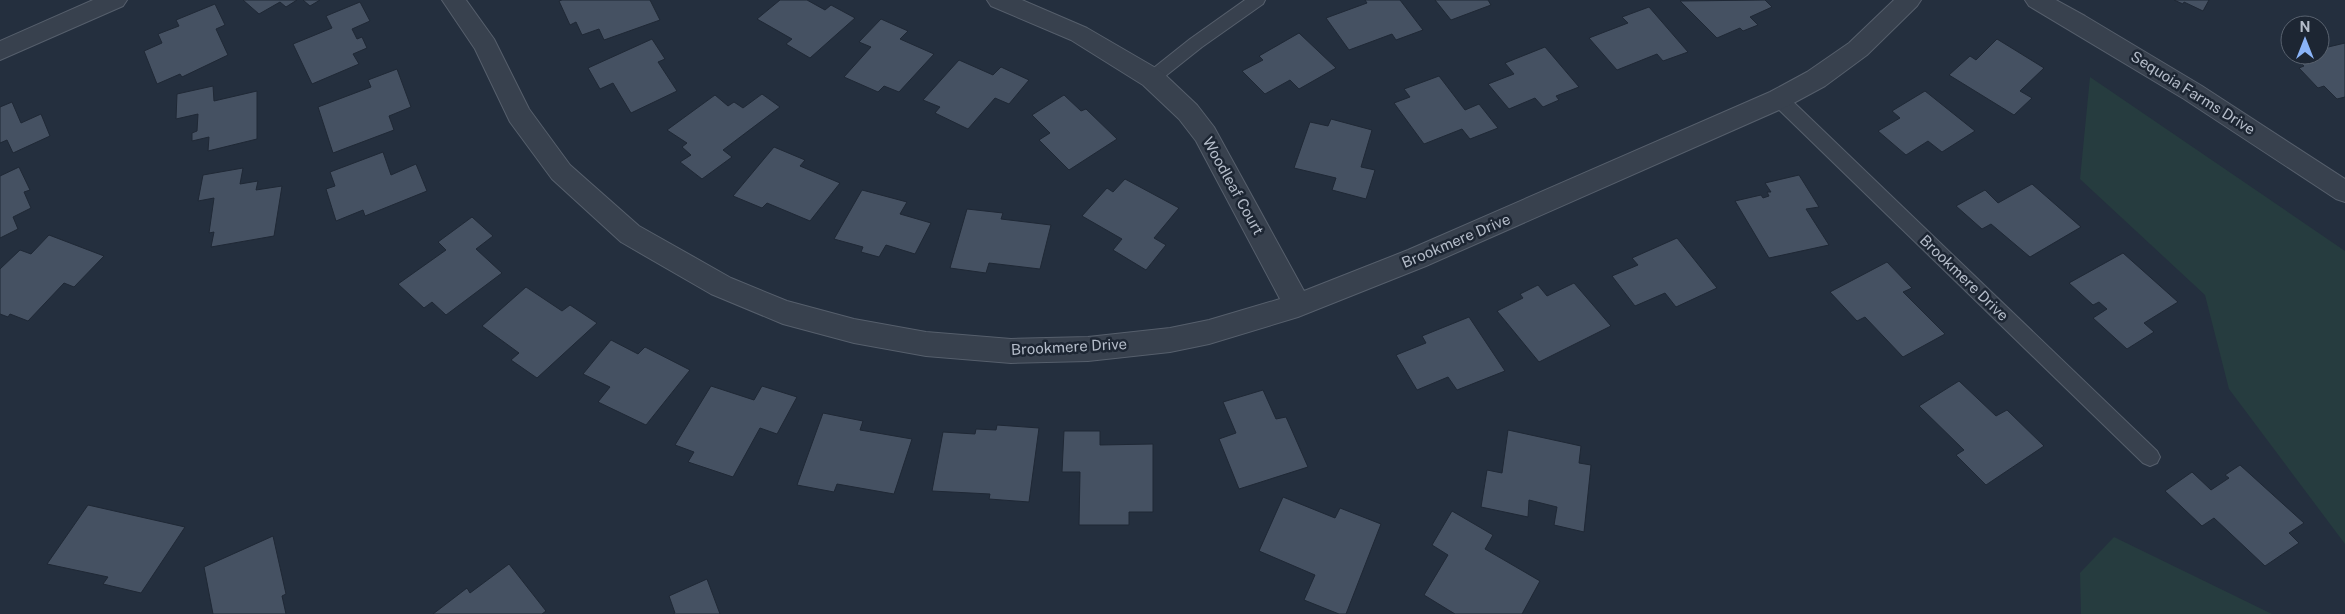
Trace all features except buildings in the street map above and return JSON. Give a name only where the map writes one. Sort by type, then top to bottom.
[{"type":"street","points":[[0,50],[115,0]]},
{"type":"street","name":"Brookmere Drive","points":[[454,0],[485,45],[518,115],[561,172],[630,234],[721,286],[783,312],[854,331],[926,344],[1011,351],[1088,349],[1170,340],[1209,332],[1298,305],[1417,258],[1779,99],[1816,79],[1858,49],[1909,0]]},
{"type":"street","name":"Woodleaf Court","points":[[999,0],[1079,34],[1152,78],[1188,112],[1205,134],[1298,305]]},
{"type":"street","name":"Sequoia Farms Drive","points":[[2037,0],[2157,69],[2239,120],[2345,192]]},
{"type":"lane","points":[[1152,78],[1196,43],[1257,0]]},
{"type":"lane","name":"Brookmere Drive","points":[[1779,99],[2150,457]]},
{"type":"green space","points":[[2090,77],[2345,251],[2345,544],[2229,389],[2205,295],[2080,179]]},
{"type":"green space","points":[[2114,537],[2272,614],[2081,614],[2080,573]]}]
